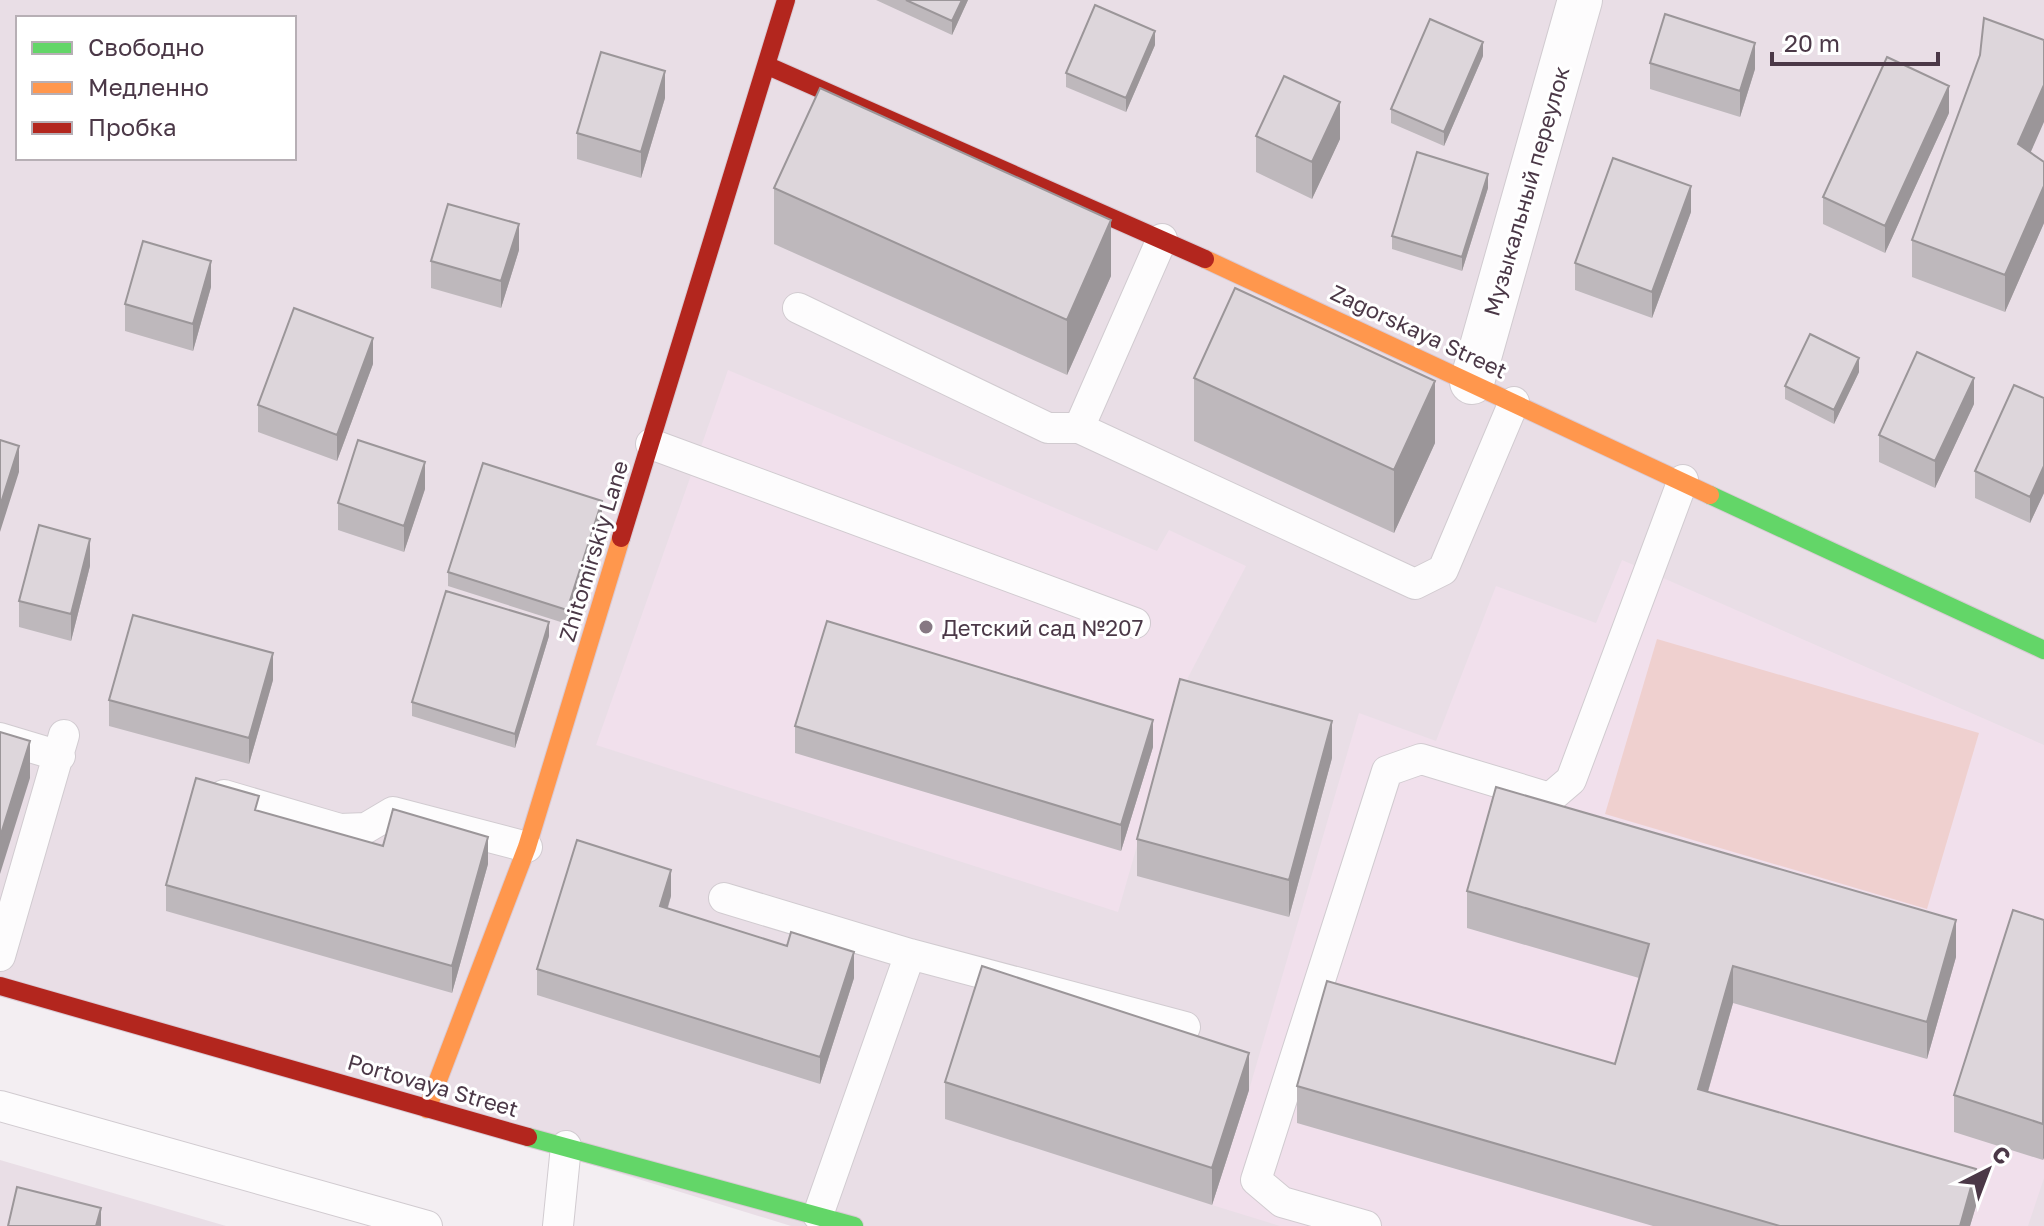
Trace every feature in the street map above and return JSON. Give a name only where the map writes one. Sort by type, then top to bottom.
[{"type":"street","name":"Zhitomirskiy Lane","points":[[427,1109],[527,847],[786,0]]},
{"type":"street","name":"Музыкальный переулок","points":[[1472,382],[1580,0]]},
{"type":"street","name":"Zagorskaya Street","points":[[768,66],[1162,239],[2044,650]]},
{"type":"street","name":"Portovaya Street","points":[[0,986],[427,1109],[854,1226]]},
{"type":"lane","points":[[1079,428],[1162,239]]},
{"type":"lane","points":[[798,308],[1048,428],[1079,428],[1415,584],[1443,570],[1514,402]]},
{"type":"lane","points":[[651,444],[1135,623]]},
{"type":"lane","points":[[1366,1226],[1282,1202],[1256,1180],[1387,771],[1421,759],[1550,798],[1571,780],[1683,480]]},
{"type":"lane","points":[[0,738],[62,746],[0,956]]},
{"type":"lane","points":[[224,795],[340,829],[366,828],[393,812],[527,847]]},
{"type":"lane","points":[[724,898],[910,954],[1185,1027]]},
{"type":"lane","points":[[818,1215],[910,954]]},
{"type":"lane","points":[[0,1106],[427,1226]]},
{"type":"lane","points":[[558,1226],[566,1146]]},
{"type":"shaded area","points":[[0,0],[2044,0],[2044,1226],[791,1226],[0,983]]},
{"type":"shaded area","name":"Детский сад №207","points":[[728,370],[1157,551],[1169,530],[1246,566],[1182,689],[1118,912],[596,745]]},
{"type":"shaded area","points":[[1622,560],[2044,745],[2044,1178],[2028,1226],[1280,1226],[1212,1205],[1249,1090],[1359,713],[1436,741],[1496,586],[1596,623]]},
{"type":"shaded area","points":[[1657,639],[1979,733],[1927,909],[1605,814]]},
{"type":"shaded area","points":[[0,1160],[226,1226],[0,1226]]},
{"type":"building","points":[[906,0],[962,0],[952,21]]},
{"type":"building","points":[[1095,5],[1155,31],[1126,98],[1066,73]]},
{"type":"building","points":[[1665,14],[1755,43],[1740,91],[1650,63]]},
{"type":"building","points":[[1984,18],[2044,40],[2044,85],[2018,144],[2044,162],[2044,186],[2005,275],[1912,240],[1980,55]]},
{"type":"building","points":[[1430,19],[1483,42],[1444,132],[1391,109]]},
{"type":"building","points":[[601,52],[665,71],[641,152],[577,133]]},
{"type":"building","points":[[1887,57],[1949,86],[1885,226],[1823,197]]},
{"type":"building","points":[[1284,76],[1340,102],[1312,162],[1256,136]]},
{"type":"building","points":[[820,88],[1111,220],[1067,320],[774,188]]},
{"type":"building","points":[[1417,152],[1488,174],[1462,257],[1392,236]]},
{"type":"building","points":[[1613,158],[1691,186],[1652,292],[1575,263]]},
{"type":"building","points":[[448,204],[519,224],[501,281],[431,261]]},
{"type":"building","points":[[143,241],[211,261],[193,324],[125,304]]},
{"type":"building","points":[[1235,288],[1435,381],[1394,470],[1194,378]]},
{"type":"building","points":[[294,308],[373,338],[337,435],[258,405]]},
{"type":"building","points":[[1810,334],[1859,358],[1834,410],[1785,386]]},
{"type":"building","points":[[1917,352],[1974,378],[1935,461],[1879,435]]},
{"type":"building","points":[[2014,385],[2044,398],[2044,466],[2030,497],[1975,471]]},
{"type":"building","points":[[0,440],[19,446],[0,506]]},
{"type":"building","points":[[358,440],[425,462],[404,526],[338,503]]},
{"type":"building","points":[[483,463],[602,501],[567,610],[448,572]]},
{"type":"building","points":[[39,525],[90,539],[71,614],[19,601]]},
{"type":"building","points":[[446,591],[549,622],[515,734],[412,702]]},
{"type":"building","points":[[133,615],[273,653],[249,738],[109,700]]},
{"type":"building","points":[[827,621],[1153,720],[1121,825],[795,726]]},
{"type":"building","points":[[1180,679],[1332,721],[1289,880],[1137,839]]},
{"type":"building","points":[[0,732],[30,741],[0,837]]},
{"type":"building","points":[[196,778],[259,796],[255,810],[383,846],[393,809],[488,837],[452,966],[166,885]]},
{"type":"building","points":[[1496,787],[1956,920],[1927,1022],[1733,966],[1698,1089],[1976,1169],[1960,1226],[1780,1226],[1297,1086],[1327,981],[1615,1064],[1649,944],[1467,891]]},
{"type":"building","points":[[577,840],[671,870],[660,906],[787,946],[791,932],[854,952],[820,1057],[537,969]]},
{"type":"building","points":[[2013,910],[2044,920],[2043,1124],[1954,1095]]},
{"type":"building","points":[[982,966],[1249,1053],[1212,1168],[945,1082]]},
{"type":"building","points":[[17,1187],[101,1208],[96,1226],[8,1226]]},
{"type":"traffic: fast","points":[[1710,495],[2044,650]]},
{"type":"traffic: fast","points":[[528,1137],[854,1226]]},
{"type":"traffic: slow","points":[[1205,259],[1710,495]]},
{"type":"traffic: slow","points":[[427,1109],[527,847],[621,538]]},
{"type":"traffic: jam","points":[[621,538],[786,0]]},
{"type":"traffic: jam","points":[[768,66],[1205,259]]},
{"type":"traffic: jam","points":[[0,986],[528,1137]]},
{"type":"place","name":"Детский сад №207","points":[[926,627]]}]
